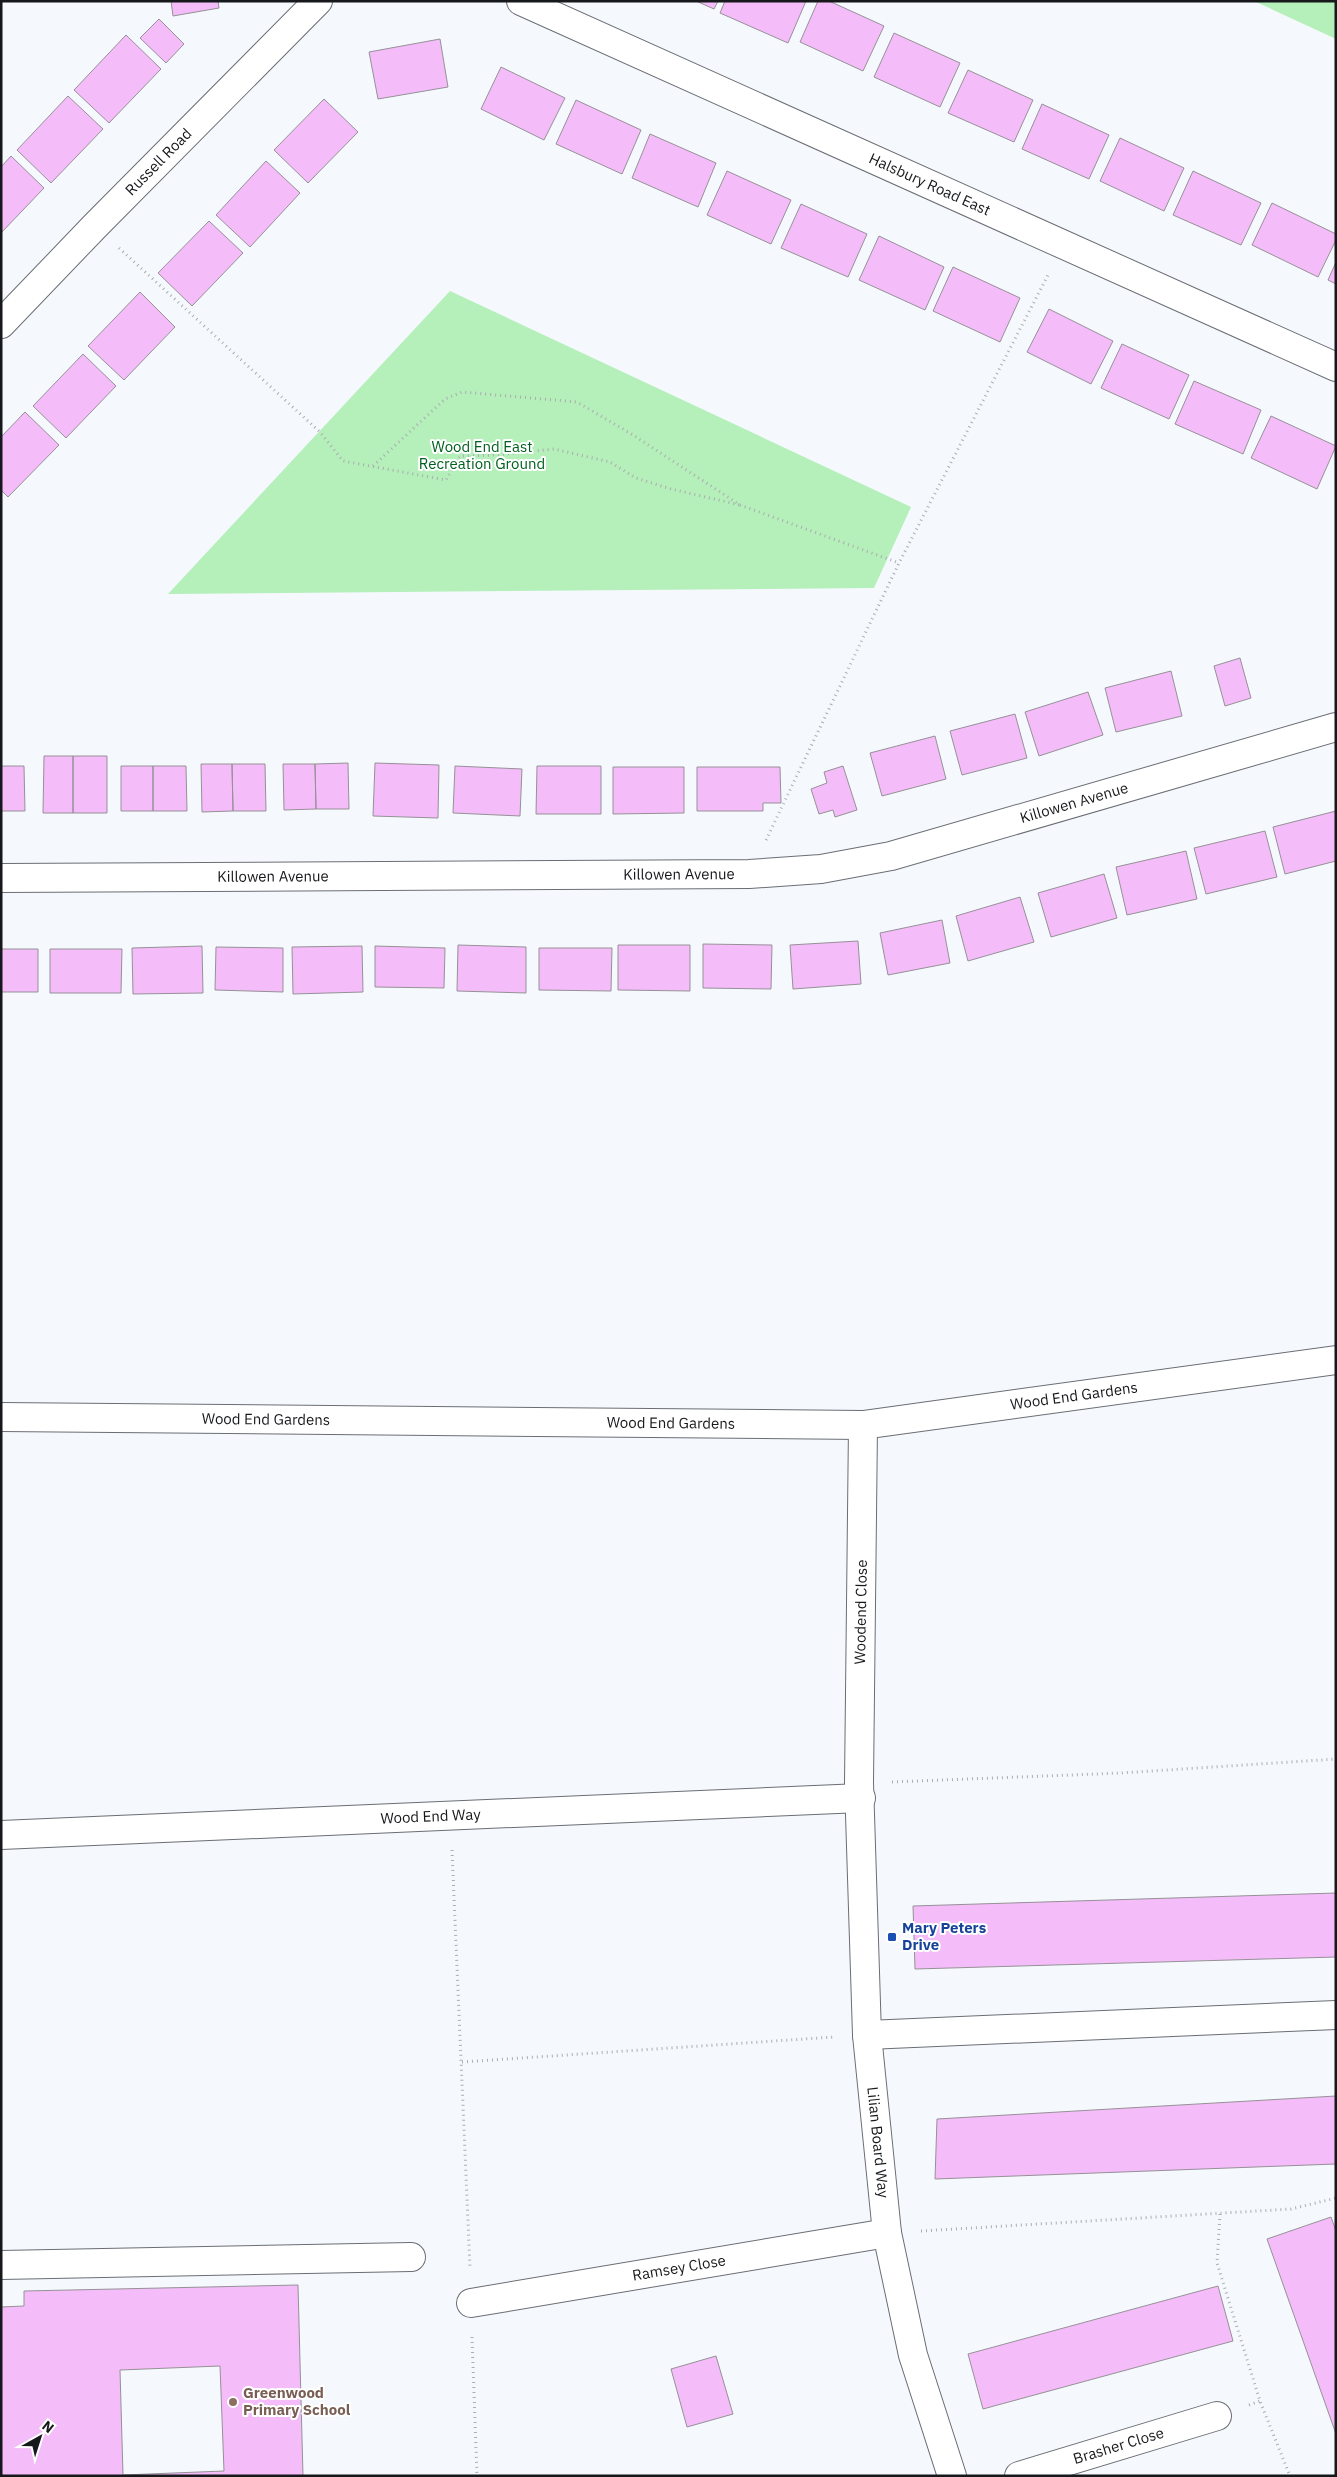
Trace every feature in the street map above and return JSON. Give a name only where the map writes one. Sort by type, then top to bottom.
[{"type":"street","name":"Russell Road","points":[[1,324],[95,226],[318,1]]},
{"type":"street","name":"Halsbury Road East","points":[[522,1],[1336,368]]},
{"type":"street","name":"Killowen Avenue","points":[[1,878],[749,874],[821,869],[890,856],[1336,726]]},
{"type":"street","name":"Wood End Gardens","points":[[1,1418],[863,1425],[1336,1360]]},
{"type":"street","name":"Woodend Close","points":[[860,1790],[863,1425]]},
{"type":"street","name":"Wood End Way","points":[[1,1835],[450,1816],[860,1790]]},
{"type":"street","name":"Lilian Board Way","points":[[860,1790],[868,2035],[886,2233],[913,2355],[952,2476]]},
{"type":"street","points":[[868,2035],[1336,2015]]},
{"type":"street","name":"Ramsey Close","points":[[471,2303],[886,2233]]},
{"type":"street","points":[[1,2264],[411,2257]]},
{"type":"street","name":"Brasher Close","points":[[1019,2476],[1217,2416]]},
{"type":"path","points":[[95,226],[320,432],[343,461],[446,480],[460,456],[554,449],[610,462],[636,478],[671,489],[740,505],[899,563]]},
{"type":"path","points":[[749,874],[899,563],[1064,246]]},
{"type":"path","points":[[372,466],[445,399],[462,392],[577,402],[633,435],[740,505]]},
{"type":"path","points":[[860,1790],[1336,1759]]},
{"type":"path","points":[[450,1816],[462,2062],[477,2476]]},
{"type":"path","points":[[462,2062],[868,2035]]},
{"type":"path","points":[[886,2233],[1291,2209],[1336,2198]]},
{"type":"path","points":[[1220,2214],[1218,2263],[1260,2401],[1290,2476]]},
{"type":"green space","points":[[1254,1],[1336,1],[1336,39]]},
{"type":"green space","name":"Wood End East Recreation Ground","points":[[450,291],[911,507],[874,588],[168,594]]},
{"type":"building","points":[[171,1],[218,1],[219,8],[173,16]]},
{"type":"building","points":[[696,1],[718,1],[714,9]]},
{"type":"building","points":[[725,1],[806,1],[788,43],[720,13]]},
{"type":"building","points":[[818,1],[829,1],[884,26],[863,71],[800,42]]},
{"type":"building","points":[[159,19],[184,44],[166,63],[140,38]]},
{"type":"building","points":[[894,33],[960,63],[940,107],[874,77]]},
{"type":"building","points":[[126,35],[161,69],[109,123],[74,90]]},
{"type":"building","points":[[440,39],[448,87],[378,99],[369,52]]},
{"type":"building","points":[[501,67],[565,98],[544,140],[481,109]]},
{"type":"building","points":[[968,70],[1033,100],[1014,142],[948,113]]},
{"type":"building","points":[[68,96],[103,129],[51,183],[17,150]]},
{"type":"building","points":[[324,99],[358,132],[308,183],[274,150]]},
{"type":"building","points":[[576,100],[641,130],[622,174],[556,144]]},
{"type":"building","points":[[1042,104],[1109,135],[1089,179],[1022,149]]},
{"type":"building","points":[[650,134],[716,163],[698,207],[632,178]]},
{"type":"building","points":[[1120,138],[1184,168],[1164,211],[1100,181]]},
{"type":"building","points":[[11,156],[44,188],[1,233],[1,167]]},
{"type":"building","points":[[266,161],[300,193],[250,247],[216,215]]},
{"type":"building","points":[[727,171],[791,200],[771,244],[707,215]]},
{"type":"building","points":[[1193,171],[1261,203],[1241,245],[1173,215]]},
{"type":"building","points":[[1272,203],[1336,234],[1336,240],[1318,277],[1252,245]]},
{"type":"building","points":[[801,204],[867,234],[848,277],[781,248]]},
{"type":"building","points":[[209,221],[243,253],[192,306],[158,273]]},
{"type":"building","points":[[879,236],[944,267],[925,310],[859,280]]},
{"type":"building","points":[[1336,262],[1336,284],[1328,280]]},
{"type":"building","points":[[953,267],[1020,298],[1000,342],[933,311]]},
{"type":"building","points":[[140,292],[175,327],[124,380],[88,346]]},
{"type":"building","points":[[1049,309],[1113,341],[1091,384],[1027,352]]},
{"type":"building","points":[[1122,344],[1189,375],[1169,419],[1101,388]]},
{"type":"building","points":[[83,354],[116,386],[66,438],[33,406]]},
{"type":"building","points":[[1194,381],[1261,410],[1243,454],[1175,424]]},
{"type":"building","points":[[25,412],[59,445],[8,497],[1,490],[1,437]]},
{"type":"building","points":[[1271,416],[1336,446],[1317,489],[1251,458]]},
{"type":"building","points":[[1240,658],[1251,698],[1225,706],[1214,666]]},
{"type":"building","points":[[1171,671],[1182,716],[1116,732],[1105,688]]},
{"type":"building","points":[[1088,692],[1103,735],[1039,756],[1025,712]]},
{"type":"building","points":[[1015,714],[1027,758],[962,775],[950,731]]},
{"type":"building","points":[[935,736],[946,779],[882,796],[870,753]]},
{"type":"building","points":[[44,756],[73,756],[73,813],[43,813]]},
{"type":"building","points":[[73,756],[107,756],[107,813],[73,813]]},
{"type":"building","points":[[348,763],[349,809],[316,809],[315,764]]},
{"type":"building","points":[[375,763],[439,765],[438,818],[373,816]]},
{"type":"building","points":[[201,764],[232,764],[233,811],[202,812]]},
{"type":"building","points":[[232,764],[265,764],[266,811],[233,811]]},
{"type":"building","points":[[283,764],[315,764],[316,809],[284,810]]},
{"type":"building","points":[[1,766],[24,766],[25,811],[1,811]]},
{"type":"building","points":[[121,766],[153,766],[153,811],[121,811]]},
{"type":"building","points":[[153,766],[186,766],[187,811],[153,811]]},
{"type":"building","points":[[455,766],[522,769],[520,816],[453,813]]},
{"type":"building","points":[[537,766],[601,766],[601,814],[536,814]]},
{"type":"building","points":[[843,766],[857,810],[835,817],[833,810],[819,814],[811,789],[827,783],[824,772]]},
{"type":"building","points":[[613,767],[684,767],[684,813],[613,814]]},
{"type":"building","points":[[697,767],[780,767],[781,803],[763,803],[763,811],[697,811]]},
{"type":"building","points":[[1336,811],[1336,861],[1285,874],[1273,827]]},
{"type":"building","points":[[1265,831],[1277,877],[1206,894],[1194,848]]},
{"type":"building","points":[[1186,851],[1197,899],[1127,915],[1116,867]]},
{"type":"building","points":[[1104,874],[1117,918],[1051,937],[1038,893]]},
{"type":"building","points":[[1020,897],[1034,942],[968,961],[956,916]]},
{"type":"building","points":[[942,920],[950,963],[888,975],[880,933]]},
{"type":"building","points":[[858,941],[861,984],[793,989],[790,945]]},
{"type":"building","points":[[703,944],[772,945],[771,989],[703,988]]},
{"type":"building","points":[[458,945],[526,947],[526,993],[457,991]]},
{"type":"building","points":[[618,945],[690,945],[690,991],[618,990]]},
{"type":"building","points":[[202,946],[203,993],[133,994],[132,948]]},
{"type":"building","points":[[362,946],[363,992],[293,994],[292,947]]},
{"type":"building","points":[[375,946],[445,948],[444,988],[375,987]]},
{"type":"building","points":[[216,947],[283,948],[283,992],[215,990]]},
{"type":"building","points":[[539,948],[612,948],[611,991],[539,990]]},
{"type":"building","points":[[1,949],[38,949],[38,992],[1,992]]},
{"type":"building","points":[[50,949],[122,949],[121,993],[50,993]]},
{"type":"building","points":[[1336,1893],[1336,1957],[915,1969],[913,1906]]},
{"type":"building","points":[[1336,2096],[1336,2164],[935,2179],[937,2119]]},
{"type":"building","points":[[1331,2217],[1336,2231],[1336,2434],[1267,2239]]},
{"type":"building","points":[[298,2285],[303,2476],[1,2476],[1,2307],[24,2306],[24,2291]],"holes":[[[220,2366],[224,2471],[123,2475],[120,2370]]]},
{"type":"building","points":[[1218,2286],[1233,2341],[983,2409],[968,2354]]},
{"type":"building","points":[[716,2356],[733,2414],[687,2427],[671,2369]]},
{"type":"place","name":"Mary Peters Drive","points":[[892,1937]]},
{"type":"place","name":"Greenwood Primary School","points":[[233,2402]]}]
